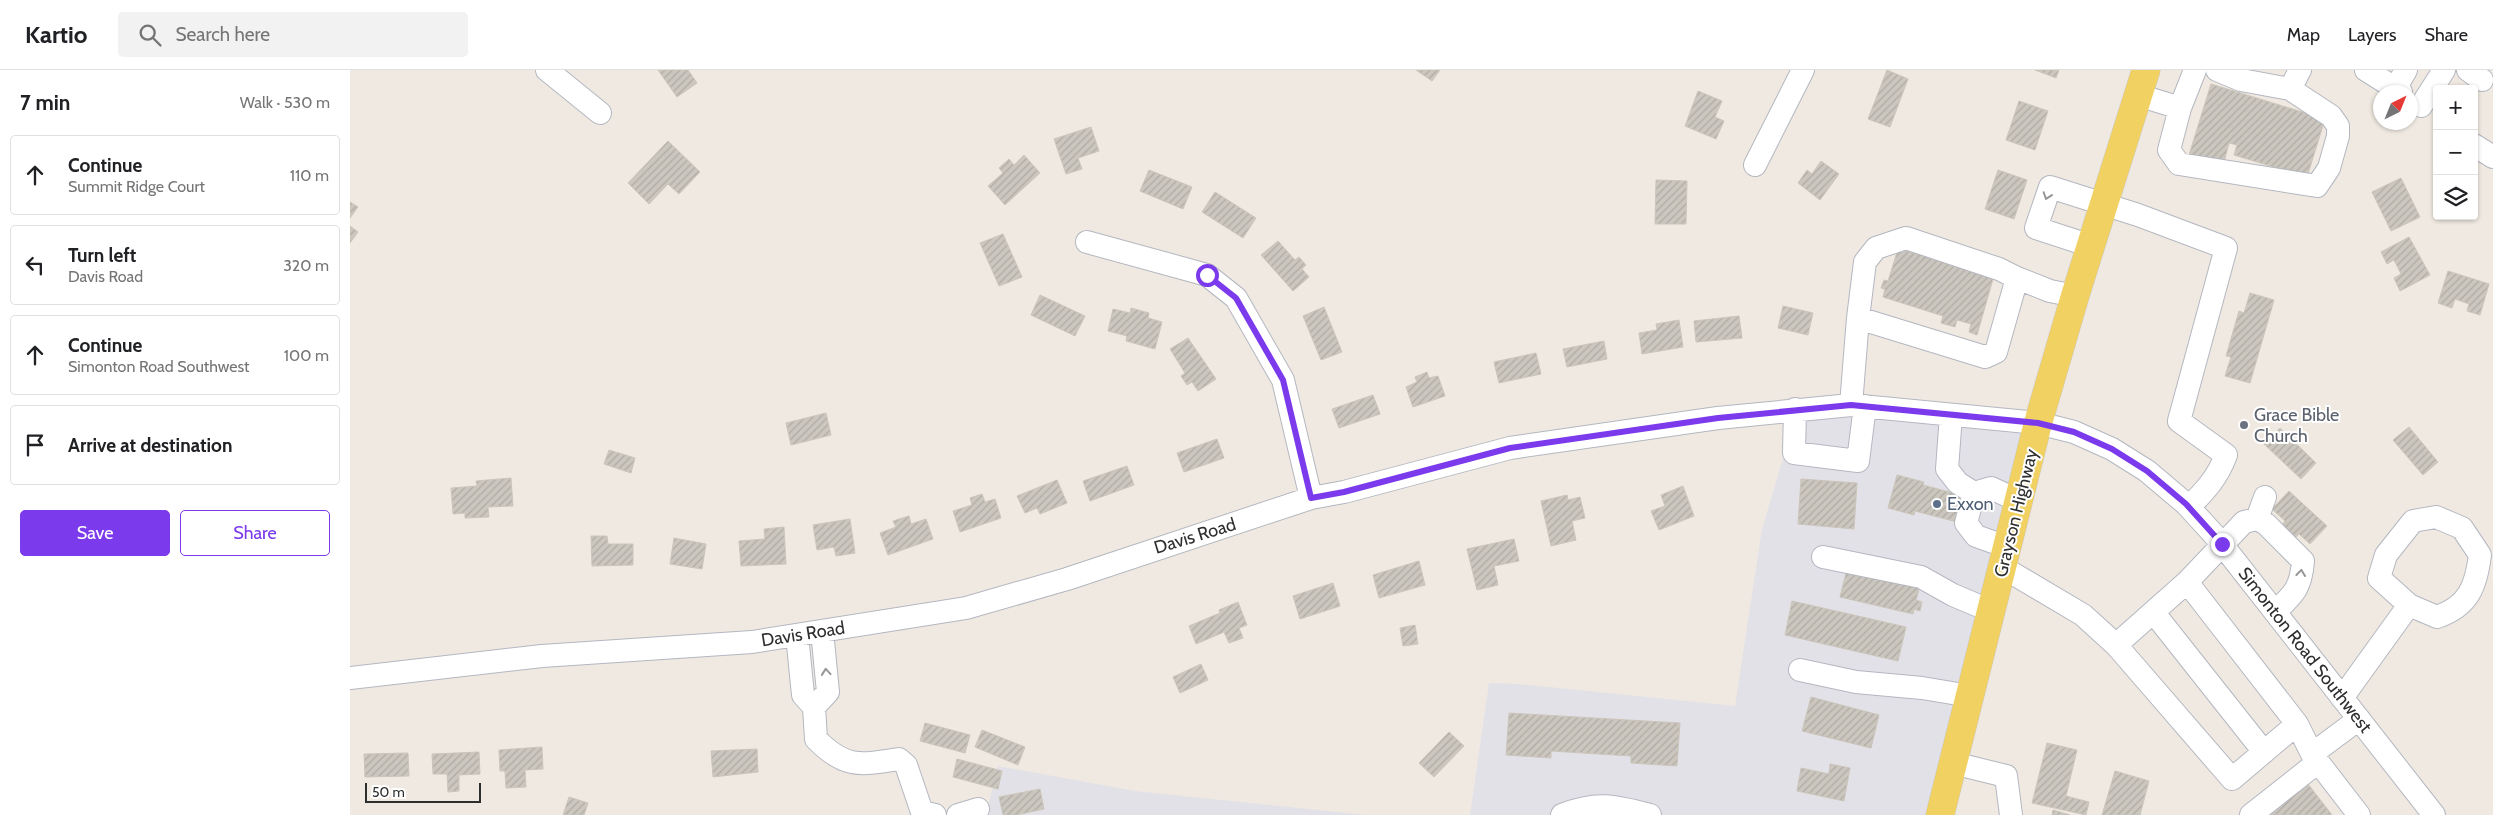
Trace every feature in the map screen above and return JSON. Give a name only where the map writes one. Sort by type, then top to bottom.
[{"type":"main road","name":"Grayson Highway","points":[[1940,815],[2038,423],[2075,296],[2146,70]]},
{"type":"street","points":[[547,70],[600,113]]},
{"type":"street","points":[[1755,165],[1803,70]]},
{"type":"street","points":[[2195,70],[2180,108],[2169,150],[2179,164],[2318,186],[2329,168],[2338,136],[2338,126],[2331,116],[2295,80],[2241,80],[2217,70]]},
{"type":"street","points":[[2366,70],[2394,85]]},
{"type":"street","points":[[2418,90],[2444,70]]},
{"type":"street","points":[[2138,96],[2180,108]]},
{"type":"street","points":[[2091,246],[2036,228],[2050,187],[2104,203],[2226,248],[2179,420],[2226,456],[2220,470],[2207,489],[2189,507]]},
{"type":"street","points":[[1963,256],[1951,260],[1918,248],[1906,238],[1963,256],[1999,269],[2050,291],[2075,296]]},
{"type":"street","points":[[1088,242],[1207,275],[1236,298],[1283,380],[1311,498]]},
{"type":"street","points":[[1795,409],[1794,453],[1858,461],[1858,318],[1865,262],[1876,248],[1918,248]]},
{"type":"street","points":[[1858,318],[1986,357],[1996,352],[2017,278]]},
{"type":"street","name":"Davis Road","points":[[350,678],[542,656],[752,642],[966,608],[1067,579],[1311,498],[1344,492],[1510,448],[1795,409],[1858,405],[2038,423]]},
{"type":"street","points":[[1952,415],[1947,469],[1958,483],[1974,492],[1990,488],[2019,502]]},
{"type":"street","name":"Simonton Road Southwest","points":[[2038,423],[2074,432],[2112,449],[2147,471],[2189,507],[2222,544],[2434,815]]},
{"type":"street","points":[[1974,492],[1966,523],[1976,536],[2083,615],[2116,645],[2232,779],[2297,724]]},
{"type":"street","points":[[2257,519],[2265,497]]},
{"type":"street","points":[[2436,517],[2462,528],[2480,555],[2477,578],[2468,595],[2454,611],[2437,617],[2408,605],[2379,578],[2386,555],[2413,521],[2436,517]]},
{"type":"street","points":[[2116,645],[2187,582],[2244,522],[2257,519],[2266,524],[2302,561],[2301,579],[2294,594],[2275,612]]},
{"type":"street","points":[[1823,557],[1920,577],[1953,595],[1991,611]]},
{"type":"street","points":[[2187,582],[2297,724],[2315,758],[2359,815]]},
{"type":"street","points":[[2342,698],[2408,605]]},
{"type":"street","points":[[2154,613],[2264,752]]},
{"type":"street","points":[[814,707],[828,692],[822,631]]},
{"type":"street","points":[[797,635],[803,695],[814,707],[816,740],[831,755],[861,765],[900,759],[906,765],[922,812],[934,815]]},
{"type":"street","points":[[1800,670],[1856,682],[1922,688],[1970,696]]},
{"type":"street","points":[[2251,815],[2359,719]]},
{"type":"street","points":[[1953,763],[2006,776],[2011,815]]},
{"type":"street","points":[[1562,815],[1581,808],[1612,806],[1650,815]]},
{"type":"shaded area","points":[[1801,398],[1891,408],[2027,411],[1937,815],[1470,815],[1489,683],[1518,684],[1735,706],[1762,529]]},
{"type":"shaded area","points":[[998,766],[1135,791],[1366,815],[986,815]]},
{"type":"building","points":[[658,70],[688,70],[697,83],[677,97]]},
{"type":"building","points":[[1416,70],[1440,70],[1432,81]]},
{"type":"building","points":[[1887,70],[1908,79],[1890,127],[1868,119]]},
{"type":"building","points":[[2035,70],[2059,70],[2056,78]]},
{"type":"building","points":[[2211,84],[2325,119],[2307,177],[2234,155],[2237,145],[2229,143],[2223,166],[2189,155]]},
{"type":"building","points":[[1698,91],[1722,101],[1715,117],[1724,121],[1716,139],[1685,126]]},
{"type":"building","points":[[2019,101],[2048,111],[2035,150],[2006,140]]},
{"type":"building","points":[[1091,127],[1099,151],[1078,158],[1082,169],[1066,174],[1054,139]]},
{"type":"building","points":[[668,141],[700,172],[679,194],[668,184],[649,204],[628,183]]},
{"type":"building","points":[[1024,155],[1040,173],[1005,205],[988,186],[1003,173],[999,168],[1009,159],[1014,165]]},
{"type":"building","points":[[1821,161],[1839,174],[1820,200],[1798,183],[1807,170],[1812,174]]},
{"type":"building","points":[[1149,170],[1192,187],[1183,209],[1140,191]]},
{"type":"building","points":[[1998,170],[2027,180],[2014,219],[1985,209]]},
{"type":"building","points":[[2401,178],[2420,217],[2391,231],[2372,192]]},
{"type":"building","points":[[1656,180],[1687,181],[1686,224],[1655,224]]},
{"type":"building","points":[[1215,192],[1256,218],[1243,238],[1202,212]]},
{"type":"building","points":[[350,202],[358,207],[350,218]]},
{"type":"building","points":[[350,226],[358,232],[350,243]]},
{"type":"building","points":[[1003,234],[1022,277],[999,286],[980,243]]},
{"type":"building","points":[[2409,237],[2430,275],[2400,291],[2394,278],[2401,274],[2394,260],[2387,264],[2381,252]]},
{"type":"building","points":[[1278,241],[1295,260],[1299,257],[1306,265],[1302,269],[1309,277],[1293,291],[1261,255]]},
{"type":"building","points":[[1920,245],[1935,250],[1932,259],[1993,279],[1977,335],[1969,332],[1971,324],[1957,320],[1955,327],[1941,323],[1943,316],[1883,297],[1885,289],[1881,288],[1884,280],[1888,281],[1898,249],[1917,254]]},
{"type":"building","points":[[2448,271],[2489,284],[2480,315],[2467,311],[2469,304],[2455,299],[2452,308],[2438,303]]},
{"type":"building","points":[[2250,293],[2274,300],[2250,383],[2225,376],[2231,357],[2226,356],[2239,311],[2244,313]]},
{"type":"building","points":[[1040,295],[1085,316],[1075,336],[1031,315]]},
{"type":"building","points":[[1783,306],[1813,313],[1808,335],[1778,328]]},
{"type":"building","points":[[1324,307],[1342,352],[1321,360],[1303,316]]},
{"type":"building","points":[[1131,308],[1149,313],[1148,318],[1162,322],[1155,349],[1126,341],[1127,336],[1108,331],[1113,309],[1130,313]]},
{"type":"building","points":[[1739,316],[1742,338],[1696,342],[1694,321]]},
{"type":"building","points":[[1679,320],[1683,347],[1642,354],[1639,333],[1657,330],[1656,324]]},
{"type":"building","points":[[1188,338],[1216,379],[1198,391],[1192,382],[1187,385],[1181,376],[1185,373],[1170,349]]},
{"type":"building","points":[[1604,341],[1607,359],[1567,367],[1563,349]]},
{"type":"building","points":[[1536,353],[1541,374],[1499,383],[1494,362]]},
{"type":"building","points":[[1427,372],[1429,378],[1438,376],[1445,396],[1413,407],[1406,387],[1417,382],[1415,377]]},
{"type":"building","points":[[1373,395],[1380,414],[1339,428],[1332,409]]},
{"type":"building","points":[[826,413],[831,435],[791,445],[786,423]]},
{"type":"building","points":[[2409,427],[2438,462],[2423,475],[2393,440]]},
{"type":"building","points":[[2280,428],[2316,463],[2301,479],[2264,444]]},
{"type":"building","points":[[1217,439],[1224,458],[1184,472],[1177,453]]},
{"type":"building","points":[[609,450],[635,458],[631,473],[604,464]]},
{"type":"building","points":[[1127,466],[1134,485],[1090,501],[1083,481]]},
{"type":"building","points":[[1897,475],[1924,482],[1923,485],[1968,497],[1961,523],[1915,511],[1914,515],[1888,508]]},
{"type":"building","points":[[511,478],[513,506],[488,507],[489,517],[465,518],[465,513],[453,514],[451,488],[477,486],[476,481]]},
{"type":"building","points":[[1801,479],[1857,483],[1854,529],[1798,524]]},
{"type":"building","points":[[1057,480],[1067,503],[1040,514],[1037,508],[1025,513],[1017,496]]},
{"type":"building","points":[[1683,486],[1694,516],[1659,530],[1651,511],[1665,506],[1661,495]]},
{"type":"building","points":[[2289,491],[2327,526],[2310,544],[2299,534],[2296,537],[2282,525],[2285,521],[2272,509]]},
{"type":"building","points":[[982,494],[985,502],[995,499],[1001,518],[960,532],[953,511],[972,505],[970,498]]},
{"type":"building","points":[[1567,495],[1568,500],[1580,497],[1585,518],[1572,521],[1576,540],[1551,546],[1541,501]]},
{"type":"building","points":[[909,516],[911,524],[926,519],[933,539],[888,555],[880,533],[896,527],[893,521]]},
{"type":"building","points":[[850,519],[855,553],[836,556],[834,547],[817,550],[813,525]]},
{"type":"building","points":[[784,527],[786,564],[741,566],[739,541],[765,539],[764,529]]},
{"type":"building","points":[[591,536],[607,536],[608,544],[633,544],[633,565],[592,566]]},
{"type":"building","points":[[674,538],[706,544],[702,569],[670,564]]},
{"type":"building","points":[[1514,539],[1519,561],[1494,566],[1498,585],[1477,590],[1467,549]]},
{"type":"building","points":[[1419,561],[1425,585],[1379,598],[1373,575]]},
{"type":"building","points":[[1847,569],[1920,586],[1916,600],[1922,602],[1920,611],[1914,609],[1913,614],[1840,597]]},
{"type":"building","points":[[1333,583],[1340,606],[1300,619],[1293,596]]},
{"type":"building","points":[[1792,601],[1906,627],[1898,661],[1785,635]]},
{"type":"building","points":[[1238,602],[1247,625],[1239,628],[1243,638],[1229,643],[1224,632],[1196,644],[1189,626],[1220,613],[1219,610]]},
{"type":"building","points":[[1415,625],[1418,644],[1403,646],[1400,628]]},
{"type":"building","points":[[1201,664],[1208,680],[1180,693],[1173,677]]},
{"type":"building","points":[[1811,697],[1879,715],[1871,748],[1802,731]]},
{"type":"building","points":[[1509,713],[1680,723],[1677,766],[1631,763],[1631,756],[1551,751],[1551,758],[1506,755]]},
{"type":"building","points":[[925,723],[970,735],[965,753],[920,741]]},
{"type":"building","points":[[982,730],[1025,747],[1018,765],[975,747]]},
{"type":"building","points":[[1449,732],[1464,746],[1434,777],[1419,763]]},
{"type":"building","points":[[2047,743],[2077,750],[2066,796],[2089,802],[2086,815],[2032,803]]},
{"type":"building","points":[[542,747],[543,769],[525,770],[526,787],[506,788],[505,771],[500,771],[499,750]]},
{"type":"building","points":[[757,749],[758,772],[713,777],[711,751]]},
{"type":"building","points":[[479,752],[480,774],[459,775],[459,791],[448,792],[447,774],[433,774],[432,754]]},
{"type":"building","points":[[408,753],[409,776],[365,777],[364,754]]},
{"type":"building","points":[[957,759],[1002,771],[998,789],[953,777]]},
{"type":"building","points":[[1830,764],[1850,768],[1844,801],[1797,791],[1801,768],[1829,774]]},
{"type":"building","points":[[2115,771],[2149,781],[2140,815],[2102,815]]},
{"type":"building","points":[[2308,784],[2332,815],[2268,815]]},
{"type":"building","points":[[1040,789],[1044,809],[1016,815],[1003,815],[999,797]]},
{"type":"building","points":[[569,797],[588,803],[584,815],[563,815]]},
{"type":"building","points":[[2053,810],[2070,815],[2052,815]]},
{"type":"place","name":"Grace Bible Church","points":[[2244,425]]},
{"type":"place","name":"Exxon","points":[[1937,504]]},
{"type":"route","points":[[1207,275],[1236,298],[1283,380],[1311,498],[1344,492],[1510,448],[1718,418],[1851,405],[2038,423],[2074,432],[2112,449],[2147,471],[2186,504],[2222,544]]}]
